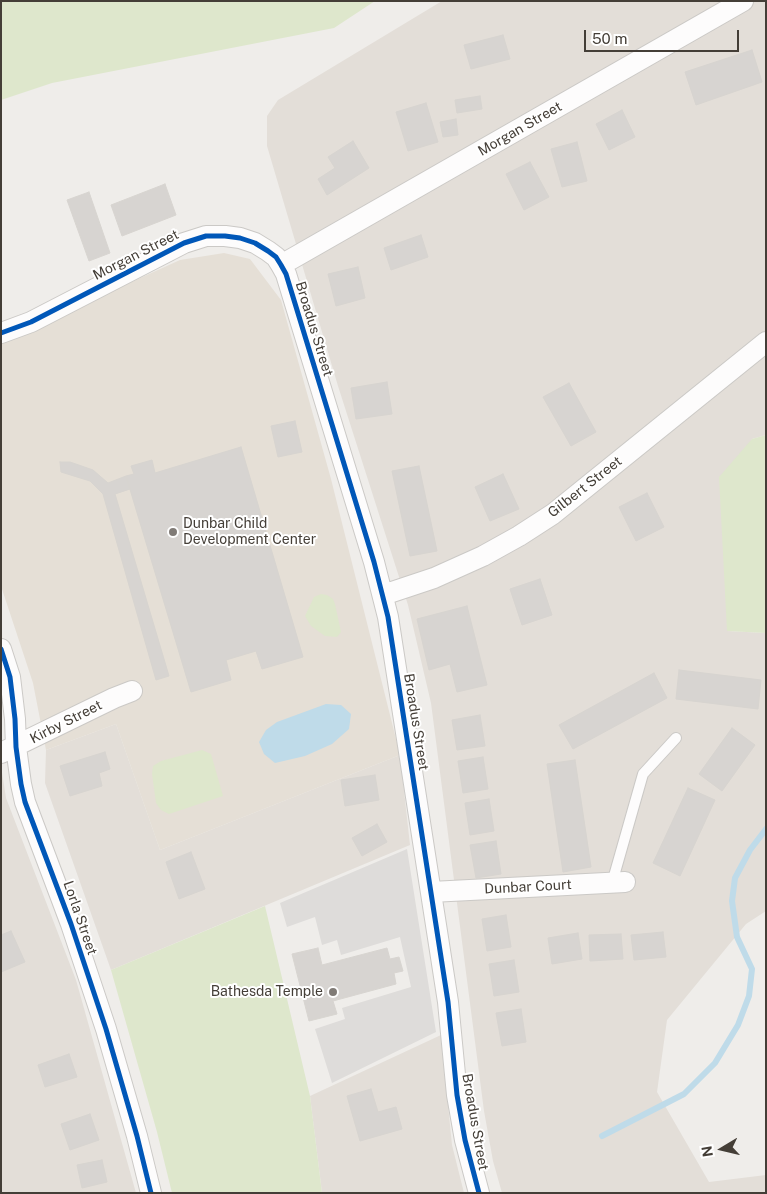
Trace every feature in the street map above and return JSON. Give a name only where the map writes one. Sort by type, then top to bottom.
[{"type":"street","name":"Morgan Street","points":[[1,333],[31,322],[184,243],[206,236],[240,238],[255,243],[276,257],[281,265],[743,1]]},
{"type":"street","name":"Broadus Street","points":[[281,265],[286,274],[388,616],[448,1002],[457,1095],[464,1140],[479,1193]]},
{"type":"street","name":"Gilbert Street","points":[[383,595],[434,578],[483,556],[553,514],[766,342]]},
{"type":"street","name":"Lorla Street","points":[[1,648],[11,685],[15,718],[9,750],[106,1029],[150,1193]]},
{"type":"street","name":"Kirby Street","points":[[9,750],[132,691]]},
{"type":"street","name":"Dunbar Court","points":[[431,892],[619,882]]},
{"type":"lane","points":[[619,882],[643,774],[676,738]]},
{"type":"shaded area","points":[[442,1],[766,1],[766,435],[752,439],[727,631],[766,633],[766,911],[746,924],[667,1020],[657,1092],[709,1182],[766,1175],[766,1193],[502,1193],[493,1161],[484,1111],[431,703],[408,605],[338,386],[267,146],[267,116],[278,100]]},
{"type":"shaded area","name":"Dunbar Child Development Center","points":[[224,253],[250,259],[281,300],[331,479],[400,755],[160,850],[116,724],[46,750],[33,683],[1,586],[1,341],[180,260]]},
{"type":"shaded area","points":[[116,724],[160,850],[400,755],[410,845],[111,970],[45,783],[46,750]]},
{"type":"shaded area","points":[[1,766],[6,798],[76,980],[136,1193],[1,1193]]},
{"type":"shaded area","points":[[407,849],[436,1032],[332,1083],[315,1029],[345,1019],[342,1008],[411,987],[400,937],[341,955],[337,940],[322,945],[315,917],[287,927],[280,903]]},
{"type":"shaded area","points":[[441,1035],[452,1145],[464,1193],[322,1193],[310,1096]]},
{"type":"green space","points":[[1,1],[375,1],[334,28],[52,83],[1,100]]},
{"type":"green space","points":[[766,435],[766,633],[727,631],[719,477],[752,439]]},
{"type":"green space","points":[[321,594],[333,599],[335,604],[341,632],[337,637],[325,636],[311,626],[305,616],[314,597]]},
{"type":"green space","points":[[202,750],[211,754],[223,796],[169,814],[161,810],[156,803],[152,774],[153,766],[161,761]]},
{"type":"green space","points":[[265,906],[310,1096],[322,1193],[172,1193],[157,1132],[111,970]]},
{"type":"water","points":[[326,704],[341,705],[351,714],[349,729],[332,744],[305,756],[275,763],[264,754],[259,742],[266,730],[277,722]]},
{"type":"building","points":[[503,35],[510,59],[471,69],[464,45]]},
{"type":"building","points":[[752,50],[762,82],[696,105],[685,72]]},
{"type":"building","points":[[480,96],[482,109],[457,113],[455,100]]},
{"type":"building","points":[[426,103],[438,142],[408,151],[396,112]]},
{"type":"building","points":[[622,110],[635,137],[609,150],[596,124]]},
{"type":"building","points":[[456,119],[458,135],[443,137],[440,122]]},
{"type":"building","points":[[353,141],[369,168],[327,195],[318,179],[335,168],[328,157]]},
{"type":"building","points":[[577,142],[587,181],[562,187],[551,149]]},
{"type":"building","points":[[530,162],[549,197],[524,210],[506,174]]},
{"type":"building","points":[[165,184],[176,215],[122,236],[111,205]]},
{"type":"building","points":[[89,192],[110,253],[89,261],[67,200]]},
{"type":"building","points":[[421,235],[428,257],[391,270],[384,248]]},
{"type":"building","points":[[358,267],[365,298],[336,306],[328,274]]},
{"type":"building","points":[[387,382],[392,414],[356,419],[351,388]]},
{"type":"building","points":[[569,383],[596,432],[571,446],[543,397]]},
{"type":"building","points":[[295,421],[302,452],[278,457],[271,426]]},
{"type":"building","points":[[241,447],[303,657],[262,669],[256,651],[226,660],[231,680],[191,692],[126,476],[134,474],[131,466],[152,460],[155,473]]},
{"type":"building","points":[[60,462],[70,462],[93,470],[108,483],[126,476],[130,489],[115,494],[169,676],[156,680],[103,494],[90,481],[61,472]]},
{"type":"building","points":[[419,466],[437,551],[410,556],[392,471]]},
{"type":"building","points":[[503,474],[519,509],[490,521],[475,487]]},
{"type":"building","points":[[647,493],[664,527],[636,541],[619,507]]},
{"type":"building","points":[[540,579],[552,615],[522,625],[510,589]]},
{"type":"building","points":[[467,606],[487,685],[457,692],[450,664],[429,670],[417,619]]},
{"type":"building","points":[[679,670],[761,680],[758,709],[676,699]]},
{"type":"building","points":[[654,673],[667,698],[573,749],[559,725]]},
{"type":"building","points":[[480,715],[485,746],[457,750],[452,720]]},
{"type":"building","points":[[732,728],[755,745],[722,791],[699,774]]},
{"type":"building","points":[[105,752],[110,769],[99,773],[102,786],[70,796],[60,766]]},
{"type":"building","points":[[483,757],[488,789],[463,793],[458,761]]},
{"type":"building","points":[[575,760],[591,867],[563,872],[547,764]]},
{"type":"building","points":[[375,775],[379,800],[345,806],[341,780]]},
{"type":"building","points":[[688,788],[715,800],[680,876],[653,863]]},
{"type":"building","points":[[489,799],[494,831],[470,835],[465,803]]},
{"type":"building","points":[[377,824],[387,842],[362,856],[352,838]]},
{"type":"building","points":[[496,841],[501,874],[476,878],[470,845]]},
{"type":"building","points":[[191,852],[205,889],[179,899],[166,862]]},
{"type":"building","points":[[506,915],[511,947],[487,951],[482,919]]},
{"type":"building","points":[[11,931],[25,962],[1,972],[1,935]]},
{"type":"building","points":[[663,932],[666,957],[634,960],[631,935]]},
{"type":"building","points":[[578,933],[582,959],[552,964],[548,938]]},
{"type":"building","points":[[621,934],[623,959],[590,961],[589,935]]},
{"type":"building","name":"Bathesda Temple","points":[[318,948],[322,965],[387,948],[390,959],[399,957],[403,971],[394,973],[396,984],[333,1001],[337,1014],[309,1021],[292,954]]},
{"type":"building","points":[[514,960],[519,992],[494,996],[489,964]]},
{"type":"building","points":[[521,1009],[526,1042],[502,1046],[496,1013]]},
{"type":"building","points":[[69,1054],[77,1077],[45,1087],[38,1065]]},
{"type":"building","points":[[371,1089],[378,1112],[396,1107],[402,1129],[360,1141],[347,1096]]},
{"type":"building","points":[[90,1114],[99,1140],[70,1150],[61,1124]]},
{"type":"building","points":[[102,1160],[107,1182],[82,1188],[77,1165]]},
{"type":"waterway","points":[[602,1136],[684,1094],[715,1063],[738,1025],[749,996],[752,969],[737,937],[732,901],[735,878],[750,850],[766,829]]},
{"type":"cycle path","points":[[1,333],[31,322],[184,243],[206,236],[240,238],[255,243],[276,257],[281,265],[286,274],[374,562],[388,617],[448,1002],[457,1095],[465,1140],[479,1193]]},
{"type":"cycle path","points":[[1,649],[10,677],[16,747],[25,802],[71,924],[106,1029],[137,1136],[151,1193]]},
{"type":"place","name":"Dunbar Child Development Center","points":[[173,532]]},
{"type":"place","name":"Bathesda Temple","points":[[333,992]]}]
